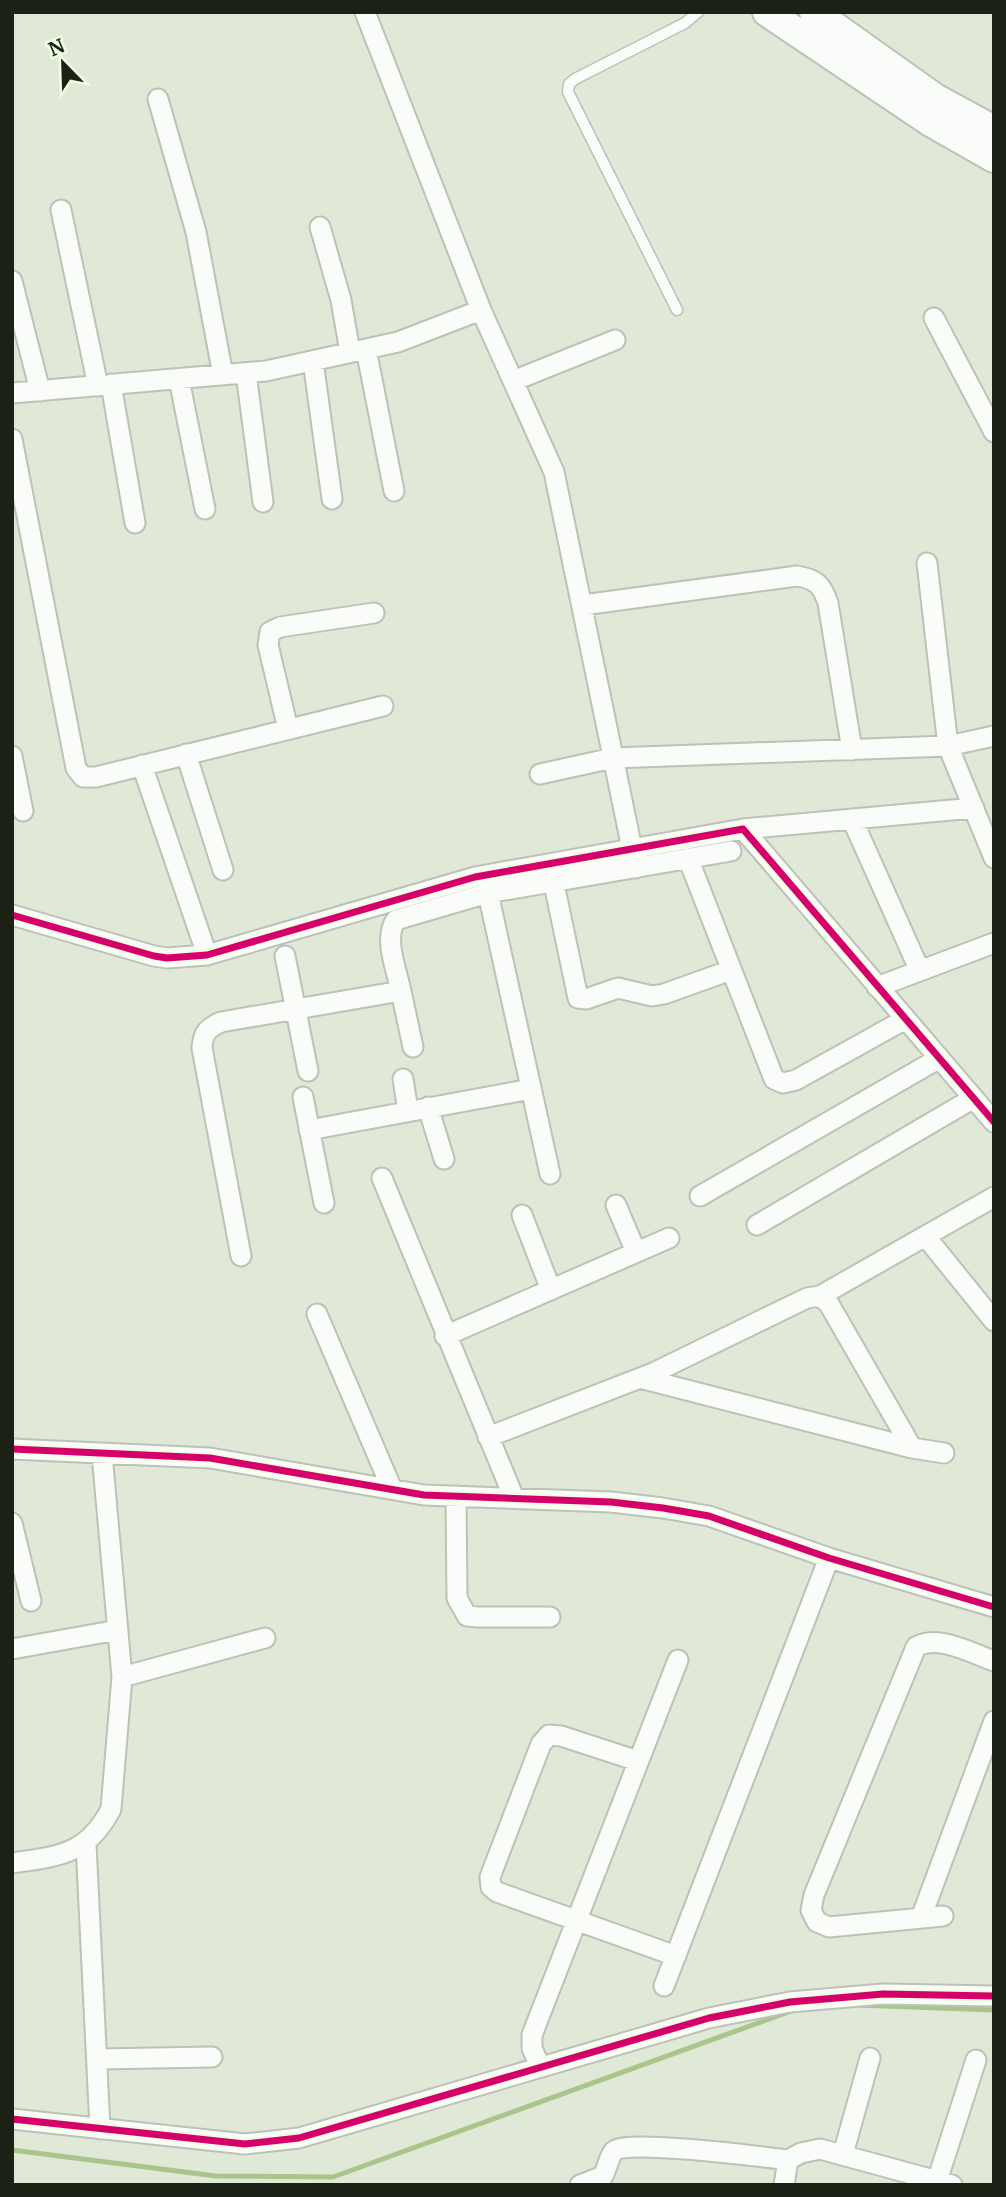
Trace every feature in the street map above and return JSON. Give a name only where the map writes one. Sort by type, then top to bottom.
[{"type":"street","points":[[365,12],[481,310],[554,472],[636,868]]},
{"type":"street","points":[[768,12],[929,121],[994,158]]},
{"type":"street","points":[[814,12],[935,97],[994,130]]},
{"type":"street","points":[[158,99],[196,232],[223,375]]},
{"type":"street","points":[[61,209],[105,385],[135,523]]},
{"type":"street","points":[[320,227],[358,351],[394,491]]},
{"type":"street","points":[[12,281],[40,391]]},
{"type":"street","points":[[12,393],[246,373],[398,342],[481,310]]},
{"type":"street","points":[[934,318],[994,432]]},
{"type":"street","points":[[513,381],[615,340]]},
{"type":"street","points":[[313,361],[332,499]]},
{"type":"street","points":[[246,373],[263,502]]},
{"type":"street","points":[[179,379],[205,509]]},
{"type":"street","points":[[12,439],[76,768],[83,777],[96,777],[383,706]]},
{"type":"street","points":[[927,562],[948,746],[994,858]]},
{"type":"street","points":[[583,605],[797,576],[813,578],[823,589],[828,603],[852,750]]},
{"type":"street","points":[[288,729],[268,645],[270,632],[280,627],[374,613]]},
{"type":"street","points":[[540,774],[613,758],[948,746],[994,736]]},
{"type":"street","points":[[186,754],[223,870]]},
{"type":"street","points":[[12,757],[23,811]]},
{"type":"street","points":[[142,765],[207,955]]},
{"type":"street","points":[[12,915],[167,958],[207,955],[475,877],[743,829],[974,808]]},
{"type":"street","points":[[852,819],[920,971]]},
{"type":"street","points":[[743,829],[972,1099],[992,1118]]},
{"type":"street","points":[[414,1047],[390,937],[391,926],[396,920],[488,893],[554,884],[731,851]]},
{"type":"street","points":[[688,858],[768,1070],[774,1079],[783,1083],[796,1080],[904,1020]]},
{"type":"street","points":[[554,884],[578,998],[586,999],[618,988],[652,996],[664,994],[731,970]]},
{"type":"street","points":[[488,893],[550,1174]]},
{"type":"street","points":[[877,987],[994,943]]},
{"type":"street","points":[[285,956],[308,1071]]},
{"type":"street","points":[[241,1256],[202,1037],[208,1028],[221,1022],[401,991]]},
{"type":"street","points":[[700,1196],[938,1059]]},
{"type":"street","points":[[403,1079],[408,1111]]},
{"type":"street","points":[[309,1130],[531,1088]]},
{"type":"street","points":[[303,1097],[324,1203]]},
{"type":"street","points":[[757,1225],[972,1099]]},
{"type":"street","points":[[428,1107],[444,1159]]},
{"type":"street","points":[[382,1178],[514,1498]]},
{"type":"street","points":[[488,1437],[640,1378],[807,1298],[820,1296],[991,1203]]},
{"type":"street","points":[[616,1205],[636,1252]]},
{"type":"street","points":[[522,1214],[551,1290]]},
{"type":"street","points":[[926,1237],[994,1321]]},
{"type":"street","points":[[446,1336],[668,1238]]},
{"type":"street","points":[[820,1296],[829,1304],[912,1448]]},
{"type":"street","points":[[317,1314],[392,1489]]},
{"type":"street","points":[[640,1378],[912,1448],[944,1453]]},
{"type":"street","points":[[12,1449],[210,1458],[392,1489],[456,1496],[611,1502],[709,1516],[829,1558],[994,1607]]},
{"type":"street","points":[[12,1863],[61,1856],[86,1844],[101,1828],[111,1809],[122,1678],[102,1454]]},
{"type":"street","points":[[456,1496],[457,1598],[460,1608],[467,1616],[550,1617]]},
{"type":"street","points":[[12,1523],[31,1601]]},
{"type":"street","points":[[664,1986],[829,1558]]},
{"type":"street","points":[[12,1649],[118,1630]]},
{"type":"street","points":[[122,1678],[265,1638]]},
{"type":"street","points":[[943,1916],[829,1927],[817,1922],[811,1910],[814,1895],[916,1647],[925,1641],[937,1642],[994,1661]]},
{"type":"street","points":[[540,2067],[532,2048],[532,2035],[678,1660]]},
{"type":"street","points":[[921,1918],[994,1721]]},
{"type":"street","points":[[638,1761],[561,1736],[549,1735],[541,1744],[490,1877],[491,1887],[676,1956]]},
{"type":"street","points":[[86,1844],[100,2129]]},
{"type":"street","points":[[12,2119],[245,2144],[268,2144],[709,2018],[790,2002],[883,1994],[994,1996]]},
{"type":"street","points":[[97,2059],[212,2057]]},
{"type":"street","points":[[843,2154],[870,2058]]},
{"type":"street","points":[[580,2185],[603,2176],[613,2152],[618,2148],[649,2146],[788,2160],[801,2152],[820,2149],[944,2183],[976,2060]]},
{"type":"street","points":[[785,2185],[788,2160]]},
{"type":"lane","points":[[677,310],[568,92],[569,84],[575,79],[685,23],[698,12]]},
{"type":"waterway","points":[[858,2005],[994,2010]]},
{"type":"waterway","points":[[12,2150],[216,2176],[333,2177],[794,2010]]},
{"type":"cycle path","points":[[12,915],[154,956],[167,958],[207,955],[475,877],[743,829],[994,1122]]},
{"type":"cycle path","points":[[12,1449],[210,1458],[424,1495],[611,1502],[663,1508],[709,1516],[829,1558],[994,1607]]},
{"type":"cycle path","points":[[12,2119],[245,2144],[299,2138],[709,2018],[790,2002],[883,1994],[994,1996]]}]
